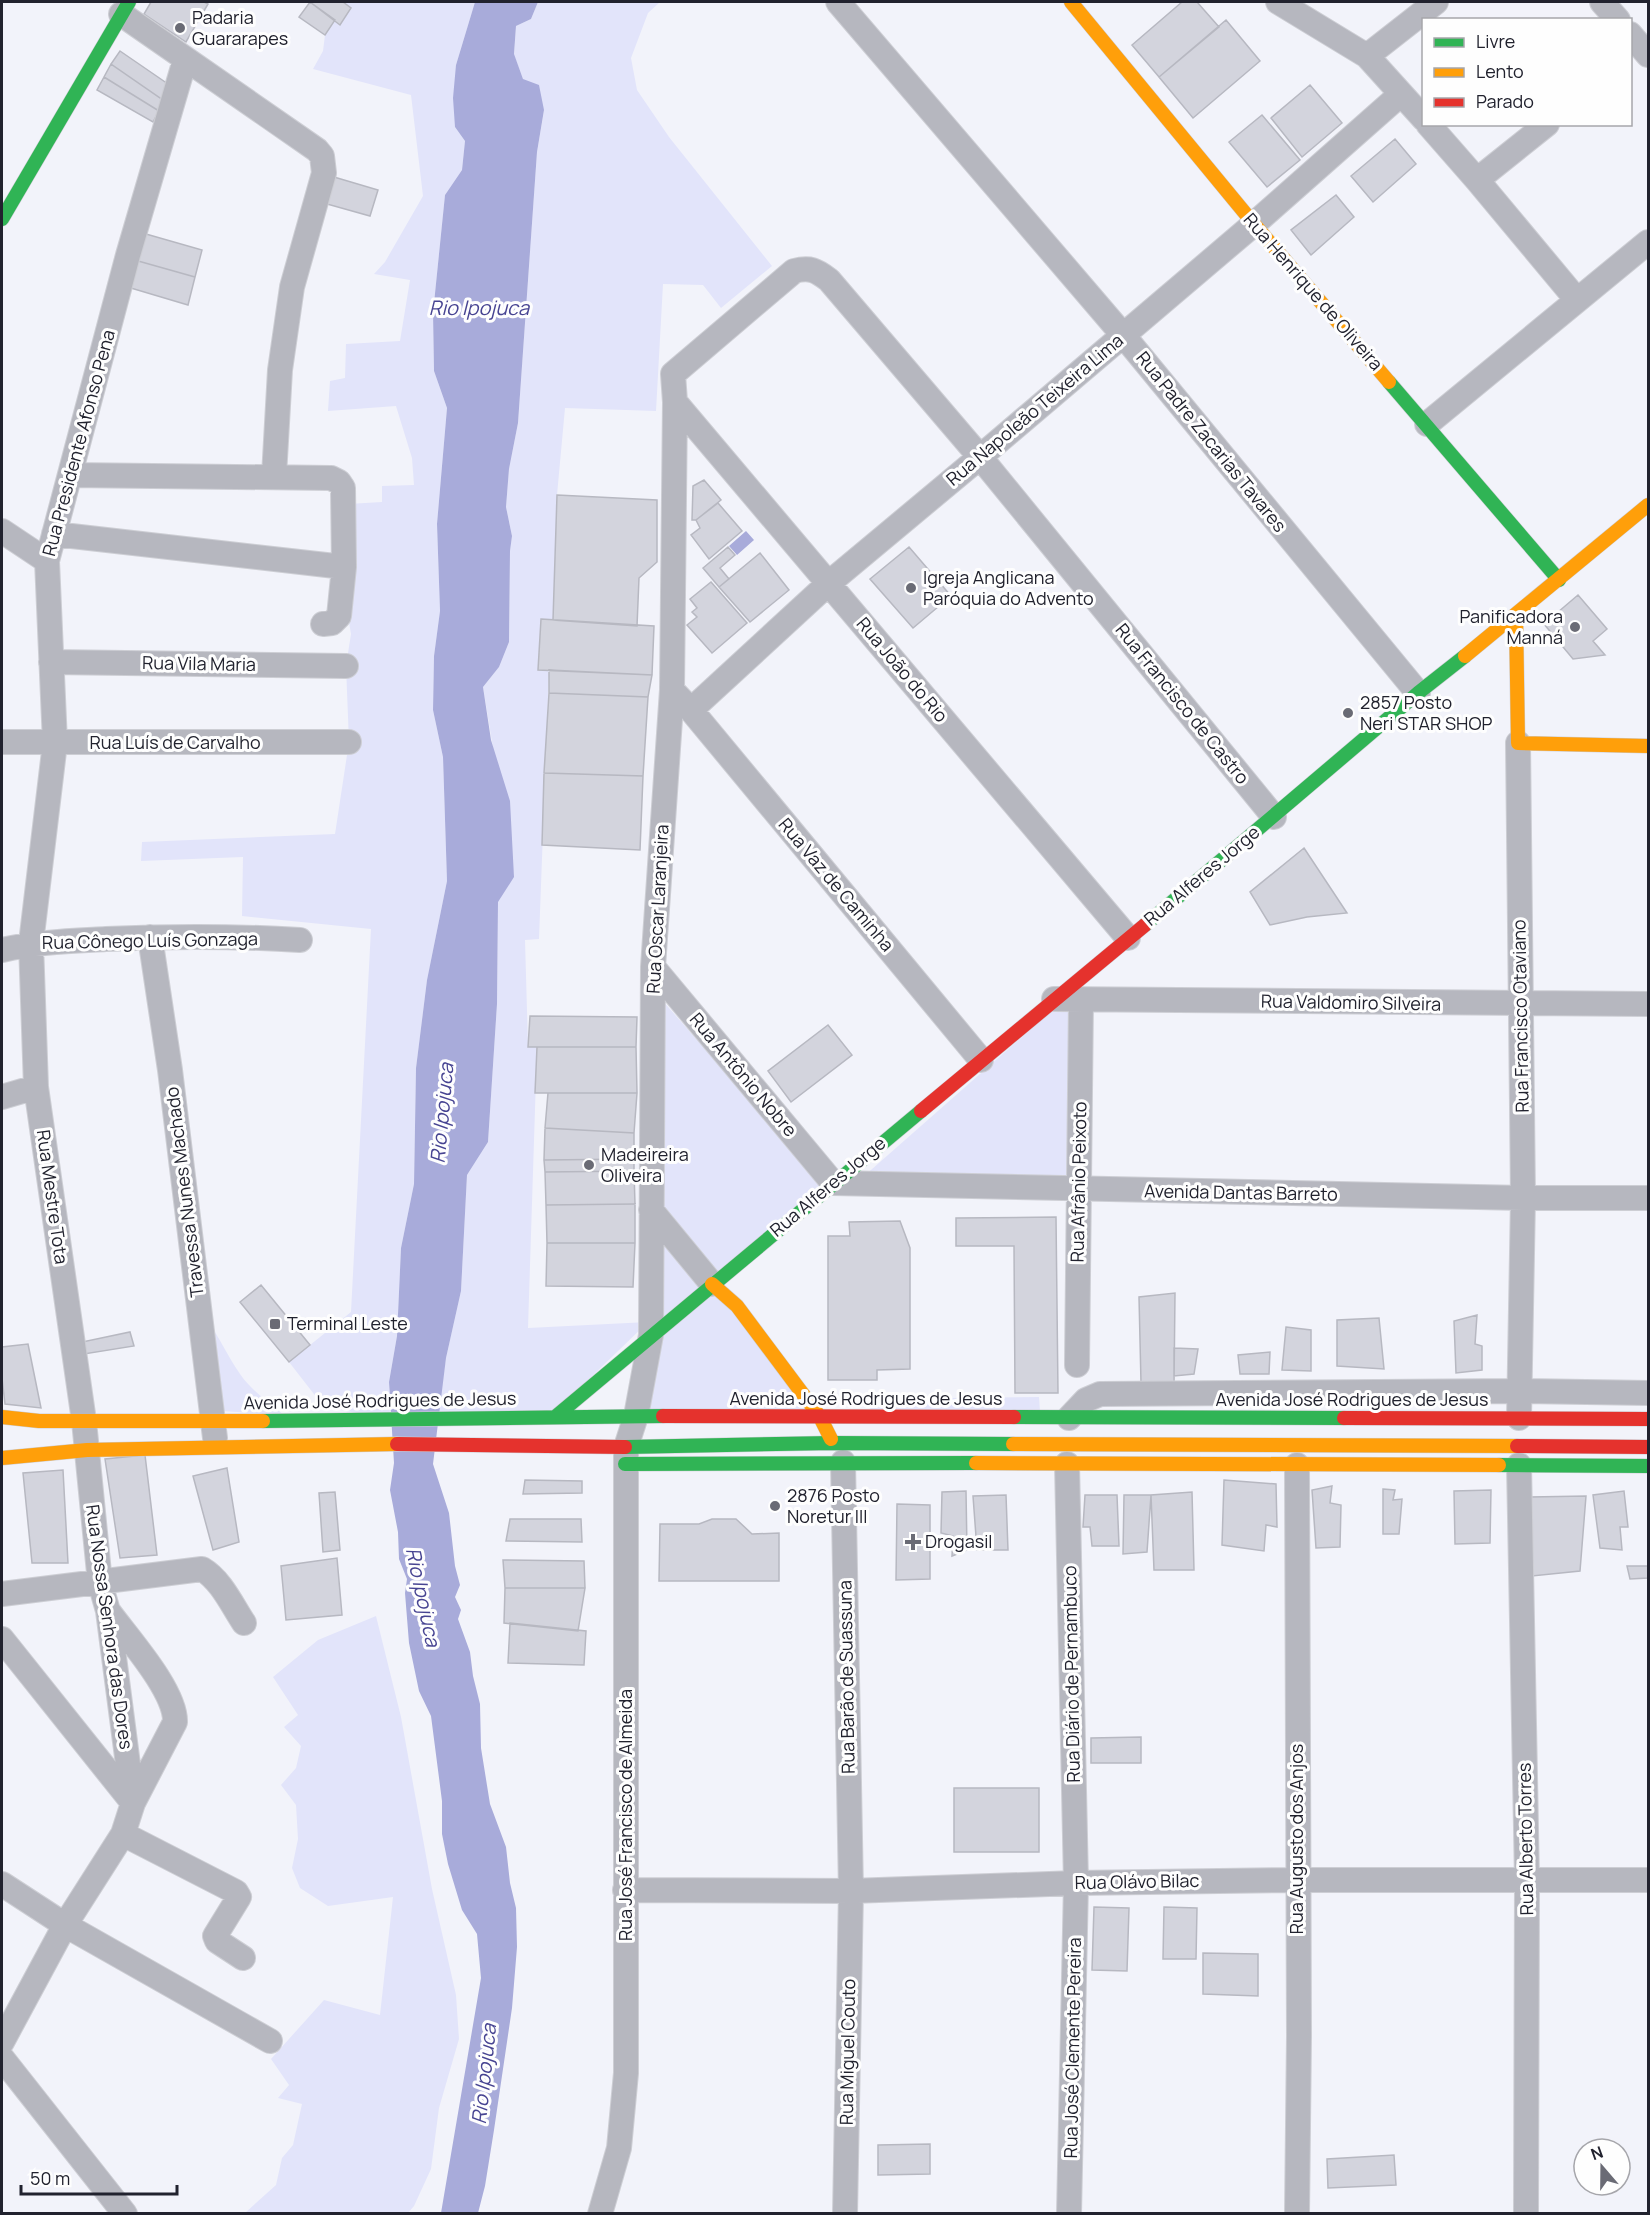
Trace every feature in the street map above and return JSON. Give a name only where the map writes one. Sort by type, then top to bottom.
[{"type":"street","name":"Rua Padre Zacarias Tavares","points":[[838,2],[1123,335],[1418,693]]},
{"type":"street","name":"Rua Henrique de Oliveira","points":[[1071,2],[1254,224],[1559,580]]},
{"type":"street","points":[[1278,2],[1366,56],[1422,117]]},
{"type":"street","points":[[1366,56],[1436,2]]},
{"type":"street","points":[[1602,2],[1616,18]]},
{"type":"street","points":[[2,219],[125,8],[184,60],[317,150],[324,164],[324,173],[292,287],[280,370],[274,476]]},
{"type":"street","name":"Rua Presidente Afonso Pena","points":[[31,943],[55,743],[47,561],[128,255],[184,60]]},
{"type":"street","name":"Rua Napoleão Teixeira Lima","points":[[691,710],[829,583],[1254,224],[1401,94]]},
{"type":"street","points":[[1430,126],[1577,300]]},
{"type":"street","points":[[1477,180],[1544,126]]},
{"type":"street","points":[[1427,424],[1648,242]]},
{"type":"street","name":"Rua Francisco de Castro","points":[[675,402],[673,375],[794,271],[807,267],[817,270],[829,280],[980,457],[1274,817]]},
{"type":"street","name":"Rua João do Rio","points":[[675,402],[1128,938]]},
{"type":"street","name":"Rua Oscar Laranjeira","points":[[636,1416],[651,1335],[653,967],[672,690],[675,402]]},
{"type":"street","points":[[71,475],[274,476],[331,478],[339,482],[343,488],[344,567],[339,616],[332,623],[323,624]]},
{"type":"street","name":"Rua Alferes Jorge","points":[[555,1417],[1274,817],[1418,693],[1648,505]]},
{"type":"street","points":[[2,531],[47,561]]},
{"type":"street","points":[[54,534],[344,567]]},
{"type":"street","name":"Rua Francisco Otaviano","points":[[1516,615],[1522,1198],[1519,1418]]},
{"type":"street","name":"Rua Vila Maria","points":[[51,662],[346,666]]},
{"type":"street","points":[[672,690],[691,710]]},
{"type":"street","name":"Rua Vaz de Caminha","points":[[691,710],[981,1060]]},
{"type":"street","name":"Rua Luís de Carvalho","points":[[2,742],[349,742]]},
{"type":"street","points":[[1518,743],[1648,746]]},
{"type":"street","name":"Rua Cônego Luís Gonzaga","points":[[2,950],[31,943],[150,937],[300,940]]},
{"type":"street","name":"Travessa Nunes Machado","points":[[150,937],[170,1070],[216,1447]]},
{"type":"street","name":"Rua Mestre Tota","points":[[31,943],[36,1087],[87,1450]]},
{"type":"street","name":"Rua Antônio Nobre","points":[[653,967],[833,1184]]},
{"type":"street","name":"Rua Valdomiro Silveira","points":[[1054,999],[1521,1005],[1648,1004]]},
{"type":"street","name":"Rua Afrânio Peixoto","points":[[1077,1365],[1081,1000]]},
{"type":"street","points":[[2,1097],[36,1087]]},
{"type":"street","name":"Avenida Dantas Barreto","points":[[833,1184],[1522,1198],[1648,1198]]},
{"type":"street","points":[[651,1210],[712,1284],[739,1301],[820,1417],[838,1453]]},
{"type":"street","name":"Rua Alferes Jorge","points":[[746,1277],[756,1248]]},
{"type":"street","points":[[1069,1418],[1086,1400],[1100,1394],[1519,1391],[1648,1393]]},
{"type":"street","name":"Avenida José Rodrigues de Jesus","points":[[2,1417],[84,1421],[213,1422],[636,1416],[1648,1419]]},
{"type":"street","name":"Rua José Francisco de Almeida","points":[[600,2214],[619,2148],[626,2073],[626,1456],[636,1416]]},
{"type":"street","points":[[2,1458],[87,1450],[360,1444],[506,1445],[626,1456],[1648,1447]]},
{"type":"street","name":"Rua Nossa Senhora das Dores","points":[[87,1450],[100,1583],[108,1611],[132,1803]]},
{"type":"street","points":[[626,1456],[838,1453],[1067,1464],[1648,1466]]},
{"type":"street","name":"Rua Barão de Suassuna","points":[[838,1453],[851,1892]]},
{"type":"street","name":"Rua Diário de Pernambuco","points":[[1067,1464],[1076,1883]]},
{"type":"street","name":"Rua Alberto Torres","points":[[1519,1465],[1527,1880],[1526,2214]]},
{"type":"street","name":"Rua Augusto dos Anjos","points":[[1297,1466],[1299,2036],[1297,2214]]},
{"type":"street","points":[[2,1594],[202,1569],[210,1574],[219,1585],[244,1623]]},
{"type":"street","points":[[2,2042],[65,1925],[123,1834],[132,1803],[175,1722],[176,1713],[169,1694],[108,1611]]},
{"type":"street","points":[[2,1638],[132,1803]]},
{"type":"street","points":[[123,1834],[236,1892],[239,1898],[215,1936],[218,1941],[243,1958]]},
{"type":"street","name":"Rua Olávo Bilac","points":[[626,1890],[851,1892],[1076,1883],[1297,1880],[1648,1880]]},
{"type":"street","name":"Rua José Clemente Pereira","points":[[1069,2214],[1076,1883]]},
{"type":"street","points":[[2,1884],[65,1925],[270,2041]]},
{"type":"street","name":"Rua Miguel Couto","points":[[844,2214],[851,1892]]},
{"type":"street","points":[[2,2058],[125,2214]]},
{"type":"shaded area","points":[[343,2],[475,2],[456,65],[455,127],[465,141],[462,170],[445,195],[433,313],[434,371],[447,408],[437,524],[440,611],[434,656],[433,710],[443,757],[447,881],[427,980],[416,1068],[414,1184],[401,1248],[397,1336],[389,1382],[390,1419],[324,1407],[289,1362],[351,1312],[371,929],[242,916],[243,857],[141,861],[142,842],[335,834],[349,742],[346,666],[351,634],[346,605],[348,504],[382,502],[382,486],[414,485],[412,458],[396,406],[328,411],[330,381],[345,378],[346,344],[400,341],[410,280],[374,274],[385,262],[423,196],[411,95],[313,69],[323,51],[325,35],[335,20],[340,24],[351,8]]},
{"type":"shaded area","points":[[538,2],[660,2],[648,13],[631,58],[637,90],[669,137],[772,266],[721,308],[703,285],[663,284],[656,411],[565,408],[557,495],[553,620],[541,620],[538,669],[549,670],[539,939],[525,940],[528,1046],[537,1047],[528,1328],[648,1322],[553,1414],[437,1418],[446,1358],[461,1291],[467,1175],[488,1142],[497,1004],[498,901],[514,876],[483,687],[499,667],[509,642],[512,536],[506,507],[509,469],[518,423],[537,152],[544,111],[523,79],[514,55],[516,26],[531,19]]},
{"type":"shaded area","points":[[654,991],[825,1185],[712,1279],[654,1208]]},
{"type":"shaded area","points":[[1074,1007],[1071,1183],[863,1177],[1055,1008]]},
{"type":"shaded area","points":[[653,1214],[709,1284],[653,1330]]},
{"type":"shaded area","points":[[712,1287],[815,1415],[650,1413],[653,1336]]},
{"type":"shaded area","points":[[208,1322],[245,1380],[260,1396],[284,1415],[222,1411]]},
{"type":"shaded area","points":[[1039,1397],[1040,1412],[873,1411],[859,1399]]},
{"type":"shaded area","points":[[376,1616],[401,1717],[432,1889],[456,1995],[459,2039],[439,2108],[431,2169],[414,2206],[408,2213],[245,2213],[276,2185],[282,2158],[293,2145],[302,2104],[278,2098],[289,2085],[271,2059],[324,2000],[380,2015],[393,1897],[328,1906],[300,1888],[292,1868],[298,1839],[296,1805],[281,1785],[296,1768],[301,1746],[284,1727],[298,1715],[273,1677],[318,1640]]},
{"type":"water","name":"Rio Ipojuca","points":[[475,2],[538,2],[531,19],[516,26],[514,54],[523,79],[539,85],[544,110],[537,152],[518,423],[509,469],[506,507],[512,536],[509,642],[499,667],[483,687],[491,740],[510,801],[514,877],[498,902],[497,1004],[488,1142],[467,1175],[461,1291],[446,1358],[433,1464],[449,1513],[455,1566],[460,1585],[455,1597],[461,1610],[458,1619],[470,1652],[480,1704],[481,1748],[490,1804],[506,1847],[510,1883],[516,1908],[517,1947],[512,2008],[485,2186],[478,2213],[441,2213],[481,1978],[477,1934],[462,1910],[448,1864],[442,1834],[442,1801],[431,1716],[419,1691],[409,1643],[405,1593],[407,1579],[399,1559],[398,1532],[390,1490],[394,1463],[389,1382],[397,1336],[401,1248],[414,1184],[416,1068],[427,980],[447,881],[443,757],[433,710],[434,656],[440,611],[437,524],[447,408],[434,371],[433,313],[445,195],[462,170],[465,141],[455,127],[453,98],[456,65]]},
{"type":"water","points":[[746,531],[754,540],[737,555],[729,546]]},
{"type":"building","name":"Padaria Guararapes","points":[[151,2],[204,2],[208,4],[186,42],[144,14]]},
{"type":"building","points":[[310,2],[343,2],[351,8],[340,25]]},
{"type":"building","points":[[310,2],[335,20],[325,35],[299,17]]},
{"type":"building","points":[[1182,2],[1197,2],[1219,27],[1159,77],[1132,45]]},
{"type":"building","points":[[1226,20],[1260,61],[1193,118],[1159,77]]},
{"type":"building","points":[[120,51],[168,84],[163,100],[111,64]]},
{"type":"building","points":[[111,64],[163,100],[159,111],[104,77]]},
{"type":"building","points":[[104,77],[159,111],[153,122],[97,90]]},
{"type":"building","points":[[1310,85],[1342,123],[1302,157],[1271,118]]},
{"type":"building","points":[[1262,115],[1300,160],[1267,187],[1229,142]]},
{"type":"building","points":[[1395,139],[1416,164],[1373,202],[1351,176]]},
{"type":"building","points":[[334,177],[378,190],[370,216],[327,204]]},
{"type":"building","points":[[1336,195],[1354,217],[1311,255],[1291,230]]},
{"type":"building","points":[[139,232],[202,250],[195,277],[131,259]]},
{"type":"building","points":[[131,259],[195,277],[188,305],[124,286]]},
{"type":"building","points":[[704,480],[721,500],[696,520],[692,520],[693,486]]},
{"type":"building","points":[[557,495],[657,500],[657,562],[639,578],[637,626],[553,620]]},
{"type":"building","points":[[718,503],[742,531],[709,559],[691,535],[700,528],[696,520]]},
{"type":"building","points":[[728,547],[735,555],[720,568],[729,579],[719,587],[703,568]]},
{"type":"building","name":"Igreja Anglicana Paróquia do Advento","points":[[909,547],[951,596],[913,628],[870,579]]},
{"type":"building","points":[[760,553],[789,590],[750,622],[719,587]]},
{"type":"building","points":[[711,582],[747,623],[712,653],[687,625],[697,617],[692,612],[697,608],[690,599]]},
{"type":"building","name":"Panificadora Manná","points":[[1578,595],[1607,629],[1593,641],[1605,655],[1573,659],[1544,624]]},
{"type":"building","points":[[541,619],[654,626],[652,675],[538,670]]},
{"type":"building","points":[[549,670],[652,675],[648,697],[549,693]]},
{"type":"building","points":[[549,693],[648,697],[643,776],[544,773]]},
{"type":"building","points":[[544,773],[643,776],[640,850],[542,845]]},
{"type":"building","points":[[1304,848],[1347,913],[1307,917],[1270,925],[1250,892]]},
{"type":"building","points":[[530,1016],[637,1017],[636,1047],[528,1047]]},
{"type":"building","points":[[828,1025],[852,1055],[791,1102],[768,1071]]},
{"type":"building","points":[[537,1047],[636,1047],[637,1093],[535,1093]]},
{"type":"building","points":[[548,1093],[637,1093],[634,1133],[545,1128]]},
{"type":"building","points":[[545,1128],[634,1133],[634,1159],[544,1160]]},
{"type":"building","name":"Madeireira Oliveira","points":[[634,1159],[634,1171],[545,1172],[544,1160]]},
{"type":"building","points":[[634,1171],[635,1204],[546,1205],[545,1172]]},
{"type":"building","points":[[635,1204],[635,1243],[547,1243],[546,1205]]},
{"type":"building","points":[[1056,1217],[1058,1393],[1015,1393],[1014,1246],[956,1246],[956,1218]]},
{"type":"building","points":[[900,1221],[910,1248],[910,1369],[877,1370],[877,1380],[828,1380],[828,1236],[850,1236],[849,1222]]},
{"type":"building","points":[[547,1243],[635,1243],[633,1287],[546,1286]]},
{"type":"building","name":"Terminal Leste","points":[[261,1285],[310,1345],[289,1362],[240,1302]]},
{"type":"building","points":[[1175,1293],[1174,1386],[1141,1383],[1139,1297]]},
{"type":"building","points":[[1477,1315],[1475,1344],[1482,1346],[1482,1370],[1456,1373],[1454,1321]]},
{"type":"building","points":[[1379,1318],[1384,1369],[1337,1366],[1337,1320]]},
{"type":"building","points":[[1286,1327],[1311,1330],[1311,1371],[1282,1370]]},
{"type":"building","points":[[130,1332],[134,1346],[84,1354],[82,1342]]},
{"type":"building","points":[[28,1344],[41,1408],[5,1404],[2,1347]]},
{"type":"building","points":[[1174,1348],[1198,1349],[1194,1374],[1174,1376]]},
{"type":"building","points":[[1270,1352],[1269,1374],[1240,1374],[1238,1355]]},
{"type":"building","points":[[145,1455],[157,1555],[120,1558],[105,1459]]},
{"type":"building","points":[[227,1468],[239,1542],[213,1550],[193,1476]]},
{"type":"building","points":[[63,1470],[68,1563],[32,1563],[23,1473]]},
{"type":"building","points":[[525,1480],[582,1481],[582,1493],[523,1494]]},
{"type":"building","points":[[1224,1480],[1276,1484],[1277,1527],[1266,1525],[1264,1551],[1222,1545]]},
{"type":"building","points":[[1332,1486],[1330,1503],[1341,1505],[1340,1547],[1316,1548],[1312,1490]]},
{"type":"building","points":[[1383,1489],[1395,1490],[1393,1500],[1402,1499],[1399,1534],[1383,1534]]},
{"type":"building","points":[[1491,1490],[1490,1543],[1455,1544],[1454,1491]]},
{"type":"building","points":[[966,1491],[967,1550],[952,1556],[953,1536],[941,1533],[942,1492]]},
{"type":"building","points":[[1624,1491],[1628,1527],[1620,1527],[1622,1550],[1600,1548],[1593,1495]]},
{"type":"building","points":[[335,1492],[340,1550],[323,1552],[319,1493]]},
{"type":"building","points":[[1192,1492],[1194,1570],[1154,1570],[1151,1495]]},
{"type":"building","points":[[1006,1495],[1008,1550],[977,1550],[973,1496]]},
{"type":"building","points":[[1085,1495],[1117,1495],[1119,1546],[1092,1546],[1090,1527],[1083,1527]]},
{"type":"building","points":[[1124,1495],[1151,1495],[1147,1552],[1123,1554]]},
{"type":"building","points":[[1586,1496],[1580,1571],[1532,1576],[1530,1497]]},
{"type":"building","name":"Drogasil","points":[[897,1504],[930,1505],[930,1579],[896,1580]]},
{"type":"building","points":[[510,1519],[581,1519],[582,1542],[506,1541]]},
{"type":"building","points":[[712,1519],[736,1519],[752,1534],[779,1533],[779,1581],[659,1581],[660,1524],[699,1524]]},
{"type":"building","points":[[337,1558],[342,1615],[286,1620],[281,1566]]},
{"type":"building","points":[[503,1560],[584,1561],[585,1588],[505,1588]]},
{"type":"building","points":[[1627,1566],[1648,1566],[1648,1578],[1630,1579]]},
{"type":"building","points":[[505,1588],[585,1588],[578,1631],[504,1623]]},
{"type":"building","points":[[510,1623],[586,1631],[584,1665],[508,1663]]},
{"type":"building","points":[[1141,1737],[1141,1763],[1091,1763],[1091,1738]]},
{"type":"building","points":[[954,1788],[1039,1788],[1039,1852],[954,1852]]},
{"type":"building","points":[[1094,1907],[1129,1908],[1127,1971],[1092,1970]]},
{"type":"building","points":[[1164,1907],[1197,1908],[1196,1959],[1163,1959]]},
{"type":"building","points":[[1203,1953],[1258,1954],[1258,1996],[1203,1994]]},
{"type":"building","points":[[930,2144],[930,2174],[878,2175],[878,2145]]},
{"type":"building","points":[[1394,2155],[1396,2185],[1328,2188],[1327,2159]]},
{"type":"traffic: fast","points":[[2,219],[129,2]]},
{"type":"traffic: fast","points":[[1389,382],[1559,580]]},
{"type":"traffic: fast","points":[[1145,925],[1418,693],[1465,656]]},
{"type":"traffic: fast","points":[[555,1417],[921,1111]]},
{"type":"traffic: fast","points":[[263,1421],[663,1416]]},
{"type":"traffic: fast","points":[[1014,1417],[1344,1418]]},
{"type":"traffic: fast","points":[[625,1447],[833,1443],[1013,1444]]},
{"type":"traffic: fast","points":[[625,1464],[976,1463]]},
{"type":"traffic: fast","points":[[1499,1465],[1648,1466]]},
{"type":"traffic: slow","points":[[1071,2],[1254,224],[1389,382]]},
{"type":"traffic: slow","points":[[1465,656],[1648,505]]},
{"type":"traffic: slow","points":[[1516,615],[1518,743],[1648,746]]},
{"type":"traffic: slow","points":[[712,1284],[737,1306],[820,1417],[831,1439]]},
{"type":"traffic: slow","points":[[2,1417],[39,1421],[263,1421]]},
{"type":"traffic: slow","points":[[2,1458],[87,1450],[397,1444]]},
{"type":"traffic: slow","points":[[1013,1444],[1517,1446]]},
{"type":"traffic: slow","points":[[976,1463],[1499,1465]]},
{"type":"traffic: jam","points":[[921,1111],[1145,925]]},
{"type":"traffic: jam","points":[[663,1416],[1014,1417]]},
{"type":"traffic: jam","points":[[1344,1418],[1648,1419]]},
{"type":"traffic: jam","points":[[397,1444],[625,1447]]},
{"type":"traffic: jam","points":[[1517,1446],[1648,1447]]},
{"type":"place","name":"Padaria Guararapes","points":[[180,28]]},
{"type":"place","name":"Igreja Anglicana Paróquia do Advento","points":[[911,588]]},
{"type":"place","name":"Panificadora Manná","points":[[1575,627]]},
{"type":"place","name":"2857 Posto Neri STAR SHOP","points":[[1348,713]]},
{"type":"place","name":"Madeireira Oliveira","points":[[589,1165]]},
{"type":"place","name":"Terminal Leste","points":[[275,1324]]},
{"type":"place","name":"2876 Posto Noretur III","points":[[775,1506]]},
{"type":"place","name":"Drogasil","points":[[913,1542]]}]
